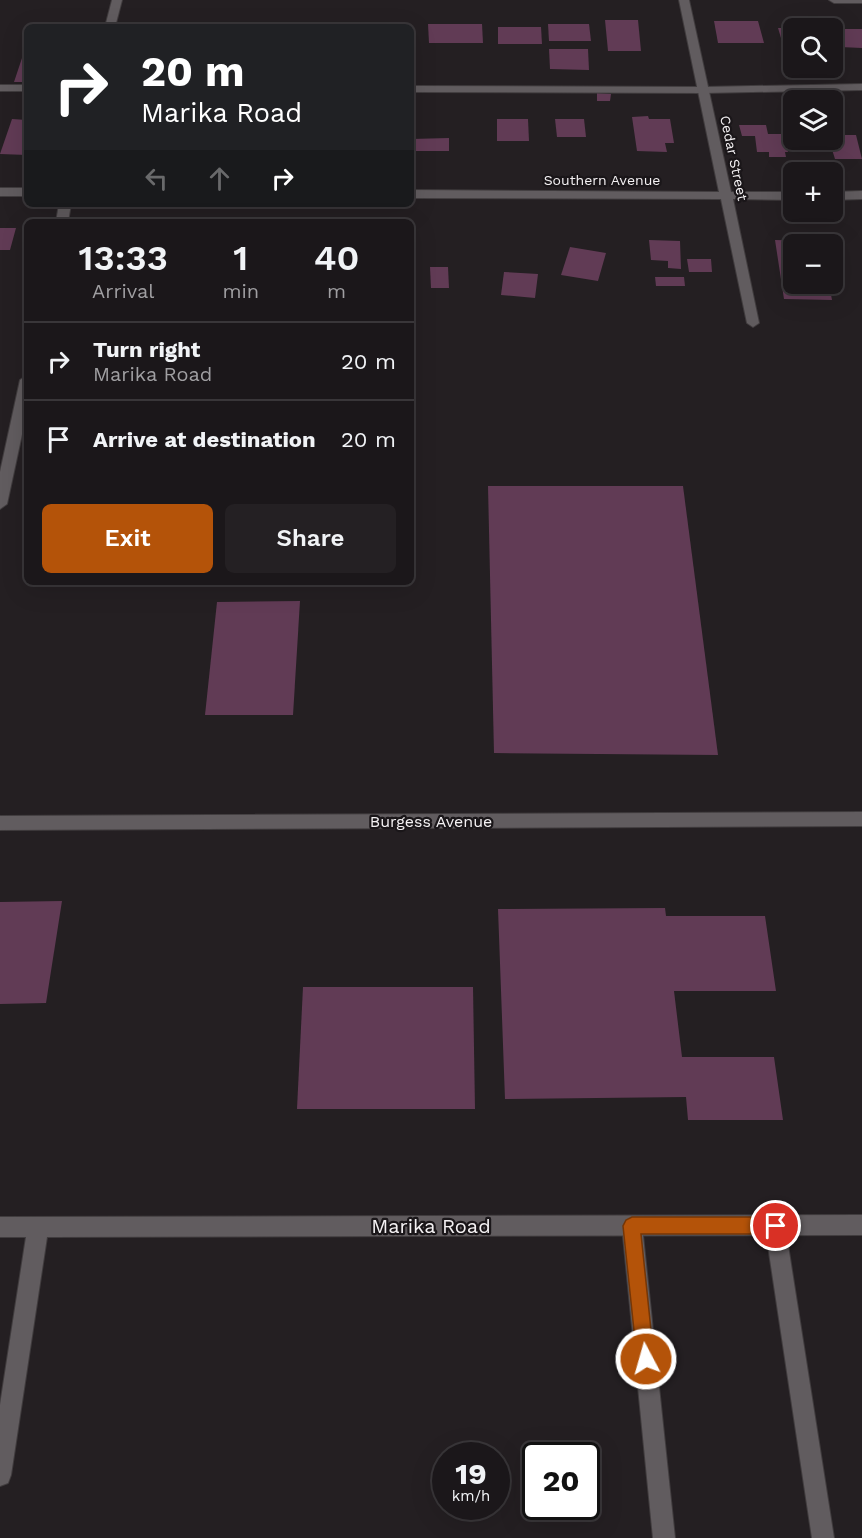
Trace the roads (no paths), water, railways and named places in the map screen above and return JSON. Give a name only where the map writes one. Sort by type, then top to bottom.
[{"type":"street","points":[[111,24],[117,0]]},
{"type":"street","name":"Cedar Street","points":[[684,0],[728,196],[753,323]]},
{"type":"street","points":[[834,0],[862,0]]},
{"type":"street","points":[[414,89],[704,90],[862,87]]},
{"type":"street","points":[[0,88],[24,88]]},
{"type":"street","points":[[0,192],[24,192]]},
{"type":"street","name":"Southern Avenue","points":[[414,194],[783,196]]},
{"type":"street","points":[[843,196],[862,195]]},
{"type":"street","points":[[0,504],[24,394]]},
{"type":"street","name":"Burgess Avenue","points":[[0,822],[862,819]]},
{"type":"street","name":"Marika Road","points":[[0,1227],[862,1225]]},
{"type":"street","points":[[632,1226],[664,1538]]},
{"type":"street","points":[[776,1226],[823,1538]]},
{"type":"street","points":[[0,1475],[38,1227]]}]
